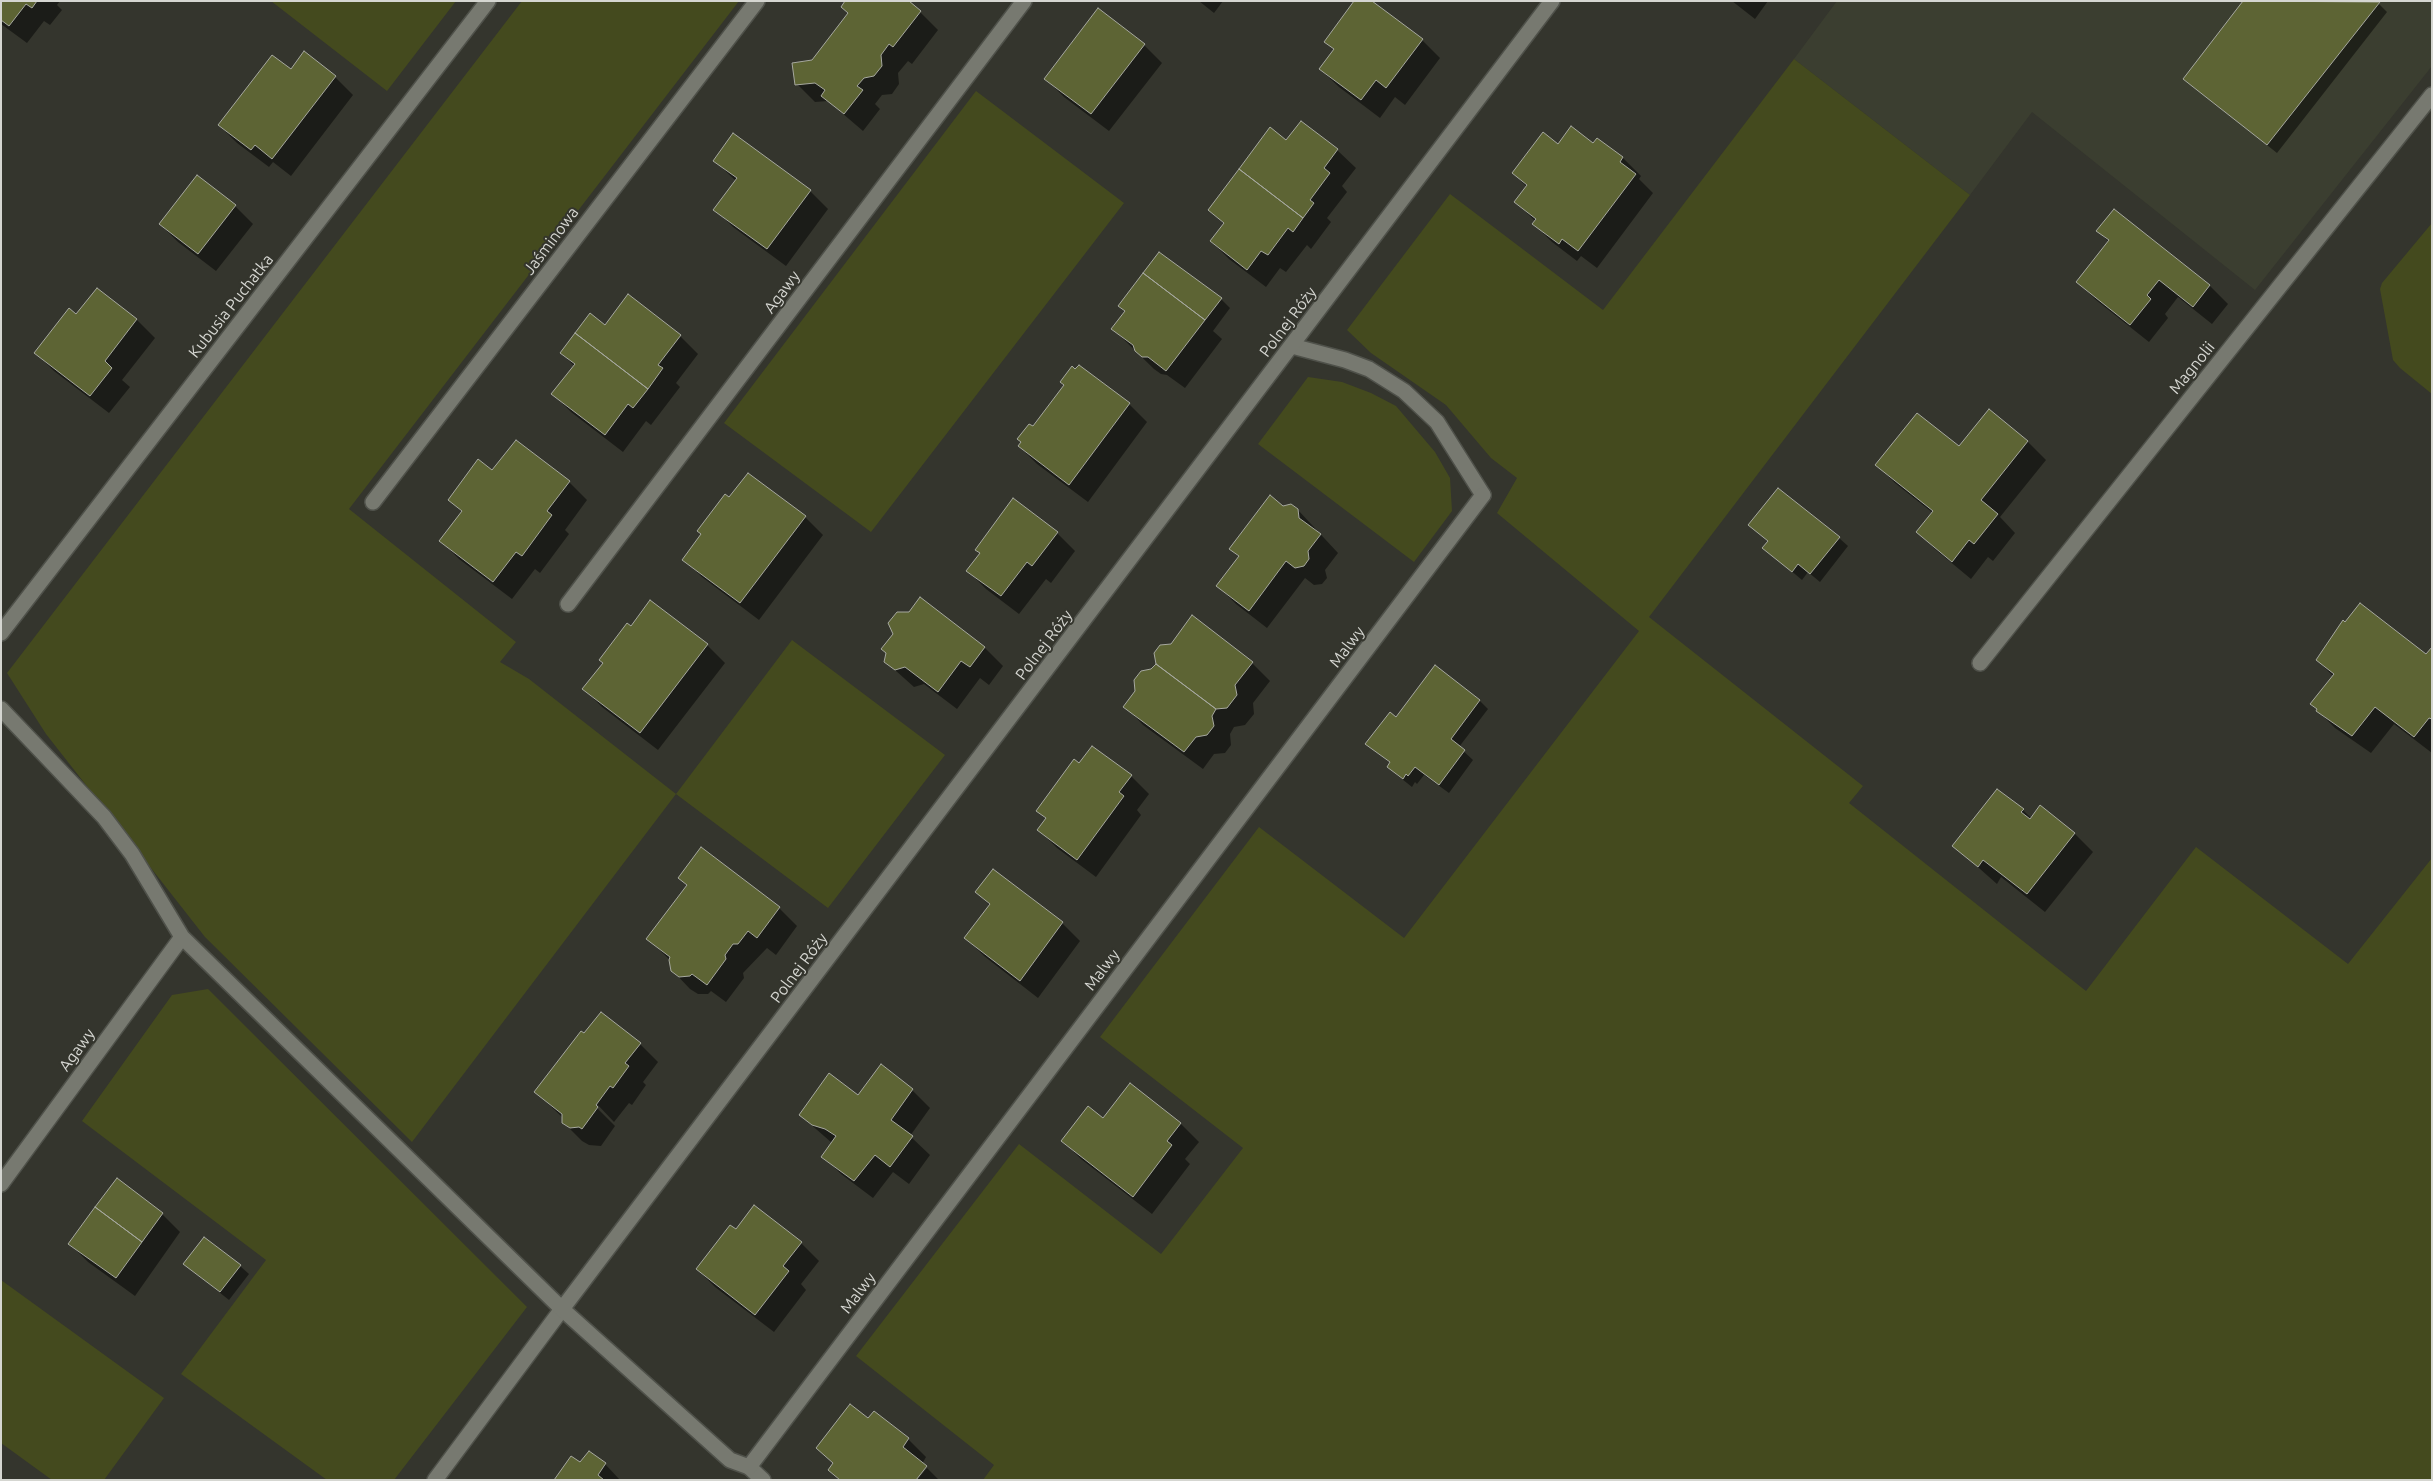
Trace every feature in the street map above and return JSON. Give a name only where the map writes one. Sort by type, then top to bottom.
[{"type":"street","name":"Kubusia Puchatka","points":[[1,633],[488,1]]},
{"type":"street","name":"Jaśminowa","points":[[374,502],[757,1]]},
{"type":"street","name":"Agawy","points":[[568,604],[1024,1]]},
{"type":"street","name":"Polnej Róży","points":[[435,1480],[562,1309],[1552,1]]},
{"type":"street","name":"Magnolii","points":[[1980,663],[2432,95]]},
{"type":"street","name":"Malwy","points":[[749,1466],[1484,494],[1437,422],[1404,391],[1369,369],[1345,360],[1292,346]]},
{"type":"street","points":[[1,709],[104,817],[132,854],[182,938],[562,1309],[730,1460],[749,1466],[763,1480]]},
{"type":"street","name":"Agawy","points":[[1,1184],[182,938]]},
{"type":"shaded area","points":[[1837,1],[2432,1],[2432,66],[2255,290],[2032,112],[1970,195],[1794,59]]},
{"type":"green space","points":[[271,1],[456,1],[387,91]]},
{"type":"green space","points":[[522,1],[739,1],[349,509],[516,642],[500,662],[529,679],[676,794],[412,1142],[205,937],[46,734],[7,673]]},
{"type":"green space","points":[[1794,59],[1970,195],[1649,617],[1863,786],[1849,803],[2086,991],[2196,847],[2348,964],[2432,858],[2432,1480],[983,1480],[994,1465],[856,1356],[1019,1144],[1161,1254],[1243,1148],[1100,1037],[1259,827],[1404,938],[1639,631],[1497,513],[1517,478],[1491,458],[1446,405],[1371,353],[1347,330],[1450,194],[1603,310]]},
{"type":"green space","points":[[976,91],[1124,203],[871,532],[724,423]]},
{"type":"green space","points":[[2432,223],[2432,394],[2393,360],[2380,289],[2382,283]]},
{"type":"green space","points":[[1308,377],[1342,382],[1371,393],[1396,406],[1435,452],[1450,478],[1452,511],[1414,562],[1258,444]]},
{"type":"green space","points":[[792,640],[945,755],[828,908],[676,794]]},
{"type":"green space","points":[[208,989],[527,1307],[394,1480],[327,1480],[181,1374],[266,1260],[82,1121],[172,995]]},
{"type":"green space","points":[[1,1280],[164,1398],[104,1480],[52,1480],[1,1443]]},
{"type":"building","points":[[1,1],[37,1],[32,8],[26,4],[9,26],[1,20]]},
{"type":"building","points":[[845,1],[909,1],[921,11],[893,47],[889,44],[881,55],[882,66],[874,76],[864,78],[857,86],[863,90],[844,114],[821,96],[825,90],[815,83],[795,85],[792,63],[812,60],[848,13],[841,7]]},
{"type":"building","points":[[1354,1],[1372,1],[1423,39],[1386,88],[1376,80],[1361,100],[1319,69],[1334,49],[1324,42]]},
{"type":"building","points":[[2243,1],[2380,2],[2267,145],[2183,79]]},
{"type":"building","points":[[1098,8],[1145,44],[1091,114],[1044,79]]},
{"type":"building","points":[[304,51],[336,76],[272,159],[255,145],[251,150],[218,125],[272,55],[291,69]]},
{"type":"building","points":[[1301,121],[1338,149],[1324,168],[1330,173],[1310,200],[1314,203],[1303,218],[1239,169],[1270,127],[1286,140]]},
{"type":"building","points":[[1571,126],[1593,143],[1597,138],[1623,157],[1620,162],[1636,174],[1578,251],[1562,239],[1559,244],[1532,224],[1536,219],[1514,202],[1527,185],[1512,173],[1543,132],[1558,144]]},
{"type":"building","points":[[733,133],[811,190],[767,249],[713,210],[737,178],[713,161]]},
{"type":"building","points":[[1239,169],[1303,218],[1293,232],[1288,228],[1268,255],[1261,251],[1247,270],[1210,241],[1224,223],[1208,210]]},
{"type":"building","points":[[197,175],[236,205],[198,254],[159,224]]},
{"type":"building","points":[[2114,209],[2210,285],[2193,307],[2159,280],[2147,295],[2151,299],[2130,325],[2076,282],[2109,240],[2096,231]]},
{"type":"building","points":[[1159,252],[1222,298],[1205,320],[1143,273]]},
{"type":"building","points":[[1143,273],[1205,320],[1166,371],[1148,357],[1142,357],[1135,351],[1133,345],[1111,329],[1125,311],[1118,306]]},
{"type":"building","points":[[97,288],[137,319],[105,361],[112,368],[90,396],[34,353],[69,308],[76,314]]},
{"type":"building","points":[[628,294],[681,335],[658,365],[663,368],[648,389],[575,333],[590,313],[605,325]]},
{"type":"building","points":[[575,333],[648,389],[633,408],[628,404],[605,435],[551,394],[575,364],[560,353]]},
{"type":"building","points":[[1079,365],[1130,403],[1069,485],[1018,446],[1021,442],[1017,439],[1029,424],[1033,426],[1064,385],[1060,382],[1072,366],[1075,369]]},
{"type":"building","points":[[1989,409],[2028,441],[1981,500],[1998,514],[1974,544],[1969,540],[1952,562],[1916,532],[1933,511],[1875,465],[1917,413],[1959,446]]},
{"type":"building","points":[[516,440],[570,481],[547,511],[552,515],[522,556],[516,552],[493,582],[439,541],[462,511],[448,500],[478,459],[492,470]]},
{"type":"building","points":[[748,473],[806,516],[740,603],[682,560],[701,534],[697,531],[725,494],[729,497]]},
{"type":"building","points":[[1778,488],[1840,537],[1810,574],[1798,564],[1792,572],[1762,548],[1768,541],[1748,525]]},
{"type":"building","points":[[1270,495],[1283,506],[1291,504],[1298,509],[1299,518],[1321,534],[1308,551],[1309,559],[1304,566],[1295,568],[1286,561],[1249,611],[1216,586],[1239,556],[1229,549]]},
{"type":"building","points":[[1013,498],[1058,532],[1032,566],[1027,562],[1001,596],[966,571],[980,553],[975,550]]},
{"type":"building","points":[[920,597],[985,647],[970,667],[961,661],[938,692],[905,667],[895,670],[884,662],[886,653],[881,649],[893,634],[888,623],[897,612],[909,612]]},
{"type":"building","points":[[650,600],[708,644],[640,733],[582,689],[603,663],[599,660],[627,623],[631,626]]},
{"type":"building","points":[[2360,603],[2426,654],[2432,647],[2432,719],[2429,718],[2414,737],[2375,707],[2352,736],[2316,711],[2317,709],[2310,704],[2334,674],[2316,660],[2343,620],[2345,622]]},
{"type":"building","points":[[1192,615],[1253,662],[1235,685],[1237,695],[1227,708],[1216,709],[1156,664],[1154,653],[1160,645],[1171,644]]},
{"type":"building","points":[[1156,664],[1216,709],[1212,716],[1214,726],[1207,735],[1196,737],[1184,752],[1123,707],[1135,691],[1134,680],[1141,671],[1151,669]]},
{"type":"building","points":[[1435,665],[1480,700],[1451,739],[1465,750],[1439,785],[1415,767],[1403,779],[1387,767],[1390,762],[1365,744],[1390,712],[1396,717]]},
{"type":"building","points":[[1092,746],[1132,775],[1119,792],[1124,796],[1077,860],[1037,830],[1046,818],[1036,811],[1074,759],[1079,763]]},
{"type":"building","points":[[1997,789],[2024,809],[2021,812],[2030,819],[2040,805],[2075,833],[2027,894],[1983,860],[1978,867],[1952,846]]},
{"type":"building","points":[[701,847],[780,907],[757,938],[748,931],[738,944],[733,944],[725,955],[726,959],[707,985],[692,974],[679,977],[671,971],[670,957],[646,939],[687,885],[678,878]]},
{"type":"building","points":[[993,869],[1063,922],[1020,981],[964,938],[990,904],[975,892]]},
{"type":"building","points":[[601,1012],[641,1043],[625,1063],[629,1066],[613,1088],[610,1086],[582,1129],[579,1127],[570,1128],[562,1123],[562,1114],[534,1092],[581,1031],[584,1033]]},
{"type":"building","points":[[881,1064],[913,1089],[891,1120],[913,1136],[890,1167],[875,1155],[854,1181],[821,1157],[836,1136],[825,1129],[812,1125],[799,1115],[829,1073],[858,1095]]},
{"type":"building","points":[[1130,1083],[1181,1123],[1167,1141],[1172,1145],[1133,1197],[1061,1141],[1088,1106],[1103,1118]]},
{"type":"building","points":[[117,1178],[163,1213],[142,1242],[95,1207]]},
{"type":"building","points":[[754,1205],[802,1242],[783,1266],[789,1271],[755,1315],[696,1269],[730,1225],[736,1229]]},
{"type":"building","points":[[95,1207],[142,1242],[116,1278],[68,1244]]},
{"type":"building","points":[[204,1237],[241,1265],[220,1292],[183,1264]]},
{"type":"building","points":[[850,1404],[868,1418],[874,1411],[909,1438],[903,1447],[927,1466],[916,1480],[840,1480],[828,1470],[833,1463],[816,1448]]},
{"type":"building","points":[[589,1451],[606,1463],[598,1475],[604,1480],[554,1480],[571,1456],[580,1462]]}]
